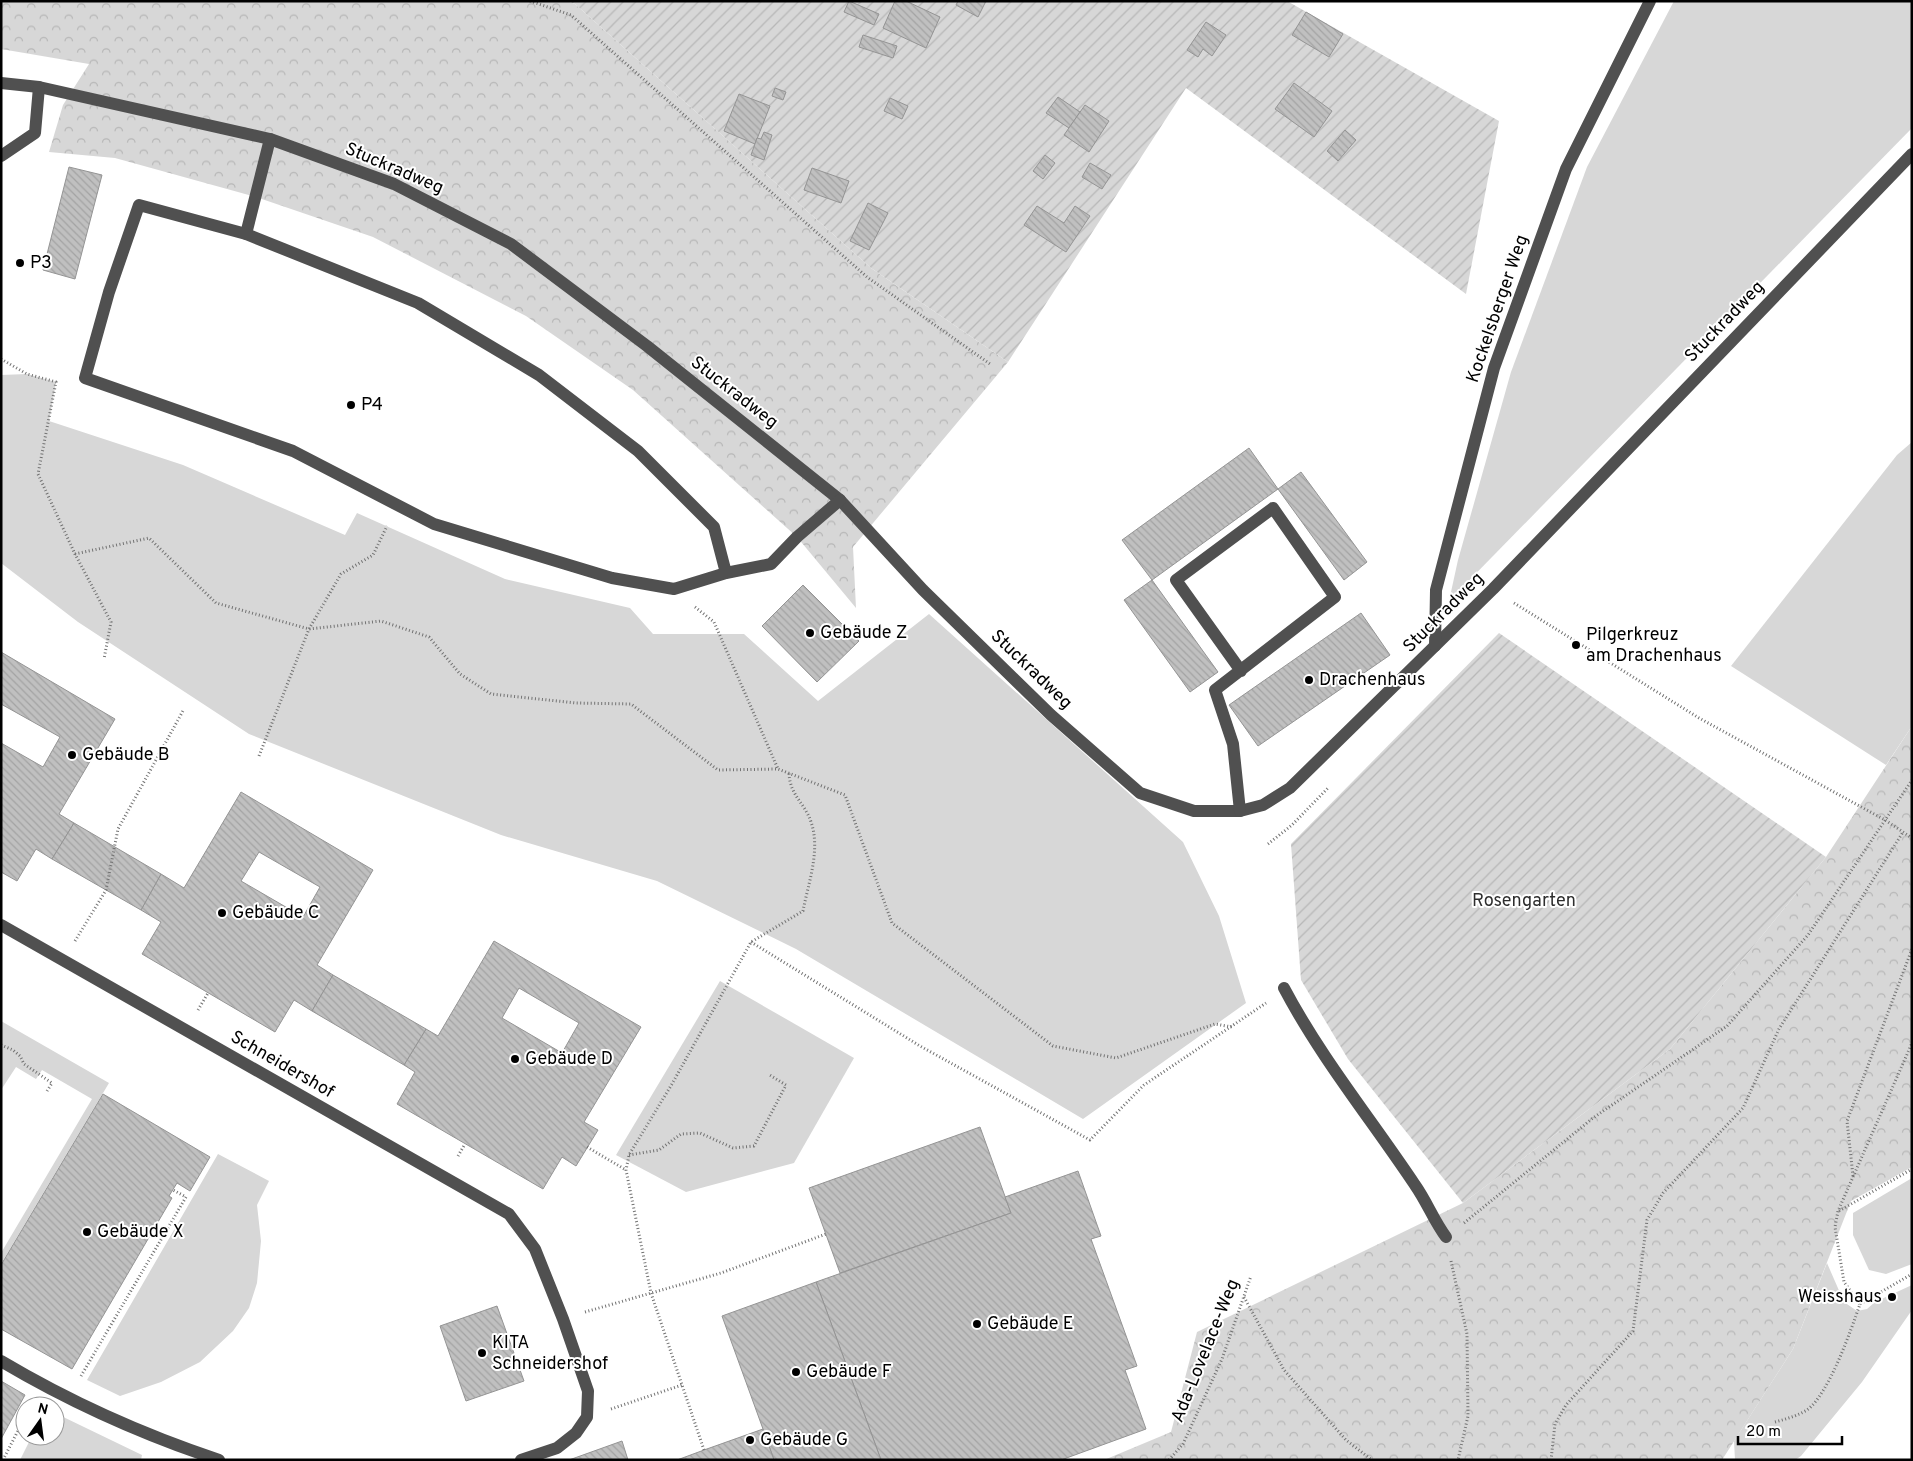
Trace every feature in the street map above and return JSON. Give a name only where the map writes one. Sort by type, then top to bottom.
[{"type":"street","name":"Kockelsberger Weg","points":[[1436,646],[1436,590],[1494,368],[1566,170],[1650,1]]},
{"type":"street","name":"Stuckradweg","points":[[1,83],[39,87],[270,139],[394,184],[511,244],[646,346],[840,500],[930,597],[1051,715],[1140,793],[1194,811],[1240,811],[1263,805],[1290,788],[1493,589],[1912,154]]},
{"type":"street","points":[[1,156],[35,133],[39,87]]},
{"type":"street","points":[[246,234],[270,139]]},
{"type":"street","points":[[726,573],[714,527],[638,450],[539,375],[418,303],[246,234],[139,205],[109,292],[85,378],[293,451],[434,524],[612,578],[674,588],[726,573],[771,564],[840,500]]},
{"type":"street","points":[[1240,811],[1233,744],[1216,690],[1241,671],[1336,597],[1272,508],[1176,580],[1241,671]]},
{"type":"street","name":"Schneidershof","points":[[1,925],[509,1214],[535,1249],[563,1318],[588,1391],[587,1417]]},
{"type":"street","points":[[1284,988],[1302,1023],[1417,1187],[1436,1224],[1446,1238]]},
{"type":"street","points":[[1,1361],[68,1398],[180,1447],[219,1460]]},
{"type":"street","points":[[521,1460],[557,1448],[576,1433],[587,1417]]},
{"type":"path","points":[[530,1],[571,15],[867,277],[990,364]]},
{"type":"path","points":[[1,359],[27,374],[56,382],[38,474],[75,554],[111,622],[104,659]]},
{"type":"path","points":[[259,756],[309,629],[341,574],[373,555],[397,505]]},
{"type":"path","points":[[75,554],[149,538],[216,603],[309,629],[381,621],[430,637],[460,674],[491,694],[576,703],[631,704],[718,770],[778,769],[846,795],[892,923],[1053,1046],[1116,1058],[1215,1024],[1232,1027]]},
{"type":"path","points":[[674,588],[714,622],[778,769]]},
{"type":"path","points":[[1493,589],[1699,718],[1885,820],[1912,838]]},
{"type":"path","points":[[62,960],[106,890],[118,829],[184,709]]},
{"type":"path","points":[[704,1450],[651,1293],[626,1170],[628,1155],[672,1084],[751,942],[802,911],[814,846],[811,822],[790,787],[789,774]]},
{"type":"path","points":[[1458,1460],[1468,1416],[1467,1334],[1446,1238],[1593,1118],[1727,1026],[1808,935],[1912,780]]},
{"type":"path","points":[[1551,1460],[1555,1424],[1566,1405],[1633,1331],[1647,1220],[1663,1193],[1743,1108],[1779,1029],[1903,832]]},
{"type":"path","points":[[751,942],[920,1046],[1090,1140],[1144,1085],[1232,1027],[1284,988]]},
{"type":"path","points":[[1853,1176],[1847,1121],[1912,949]]},
{"type":"path","points":[[1860,1304],[1844,1282],[1835,1227],[1838,1211],[1912,1043]]},
{"type":"path","points":[[1,1045],[13,1050],[20,1056],[24,1064],[52,1083],[47,1091]]},
{"type":"path","points":[[628,1155],[659,1150],[681,1134],[700,1133],[733,1148],[754,1146],[786,1085],[768,1074]]},
{"type":"path","points":[[587,1147],[626,1170]]},
{"type":"path","points":[[1838,1211],[1912,1169]]},
{"type":"path","points":[[68,1398],[186,1197],[173,1190]]},
{"type":"path","points":[[563,1318],[721,1273],[826,1234]]},
{"type":"path","points":[[1774,1422],[1790,1418],[1808,1409],[1828,1382],[1848,1340],[1860,1304],[1912,1274]]},
{"type":"path","name":"Ada-Lovelace-Weg","points":[[1169,1460],[1183,1444],[1222,1358],[1251,1276]]},
{"type":"path","points":[[1244,1296],[1284,1370],[1346,1440],[1372,1460]]},
{"type":"path","points":[[587,1417],[682,1385]]},
{"type":"path","points":[[3,1460],[15,1437]]},
{"type":"green space","points":[[1,1],[567,1],[575,4],[871,268],[1008,362],[853,547],[856,608],[797,537],[633,390],[526,316],[373,237],[256,197],[115,158],[49,152],[63,105],[89,64],[1,49]]},
{"type":"green space","points":[[567,1],[1287,1],[1499,121],[1466,294],[1186,88],[1008,362],[871,268],[575,4]]},
{"type":"green space","points":[[1674,1],[1912,1],[1912,128],[1449,601],[1458,560],[1511,372],[1587,167]]},
{"type":"green space","points":[[27,374],[56,382],[49,421],[183,465],[345,535],[357,513],[505,579],[630,608],[653,634],[744,634],[818,701],[929,614],[1183,842],[1219,916],[1246,1003],[1083,1119],[796,949],[657,881],[501,835],[249,734],[78,622],[1,563],[1,375]]},
{"type":"green space","points":[[1912,442],[1912,726],[1886,765],[1731,666],[1897,455]]},
{"type":"green space","name":"Rosengarten","points":[[1499,633],[1826,857],[1670,1049],[1463,1203],[1348,1059],[1301,980],[1291,844]]},
{"type":"green space","points":[[1912,726],[1912,1167],[1851,1201],[1793,1349],[1722,1460],[1104,1460],[1171,1432],[1197,1332],[1463,1203],[1670,1049],[1826,857]]},
{"type":"green space","points":[[720,981],[854,1058],[794,1163],[686,1192],[616,1155]]},
{"type":"green space","points":[[1,1021],[109,1083],[1,1264],[1,1253],[92,1099],[42,1070],[36,1079],[16,1067],[1,1090]]},
{"type":"green space","points":[[218,1154],[269,1181],[257,1205],[261,1241],[257,1283],[249,1308],[233,1331],[200,1362],[161,1382],[120,1396],[87,1380]]},
{"type":"green space","points":[[1912,1178],[1912,1264],[1886,1274],[1869,1270],[1853,1235],[1853,1213]]},
{"type":"green space","points":[[1827,1263],[1844,1302],[1857,1311],[1867,1309],[1875,1302],[1912,1285],[1912,1310],[1862,1382],[1801,1456],[1795,1460],[1735,1460],[1734,1441],[1793,1349]]},
{"type":"green space","points":[[65,1418],[142,1455],[141,1460],[20,1460],[27,1446],[65,1446]]},
{"type":"building","points":[[849,1],[879,14],[874,25],[844,12]]},
{"type":"building","points":[[895,1],[906,1],[940,17],[926,48],[883,28]]},
{"type":"building","points":[[958,1],[986,1],[978,17],[956,5]]},
{"type":"building","points":[[1306,12],[1343,34],[1329,57],[1292,35]]},
{"type":"building","points":[[1206,22],[1226,35],[1212,56],[1203,49],[1198,57],[1187,50]]},
{"type":"building","points":[[863,35],[897,46],[893,58],[859,47]]},
{"type":"building","points":[[1294,83],[1332,111],[1314,137],[1275,109]]},
{"type":"building","points":[[775,88],[786,92],[783,100],[772,96]]},
{"type":"building","points":[[739,94],[770,106],[755,144],[724,131]]},
{"type":"building","points":[[1058,97],[1080,112],[1069,128],[1046,113]]},
{"type":"building","points":[[890,98],[908,106],[902,119],[884,111]]},
{"type":"building","points":[[1085,105],[1109,121],[1089,152],[1064,135]]},
{"type":"building","points":[[1345,130],[1356,140],[1338,161],[1327,151]]},
{"type":"building","points":[[764,132],[772,135],[764,160],[751,155],[757,138],[761,139]]},
{"type":"building","points":[[1045,155],[1055,163],[1043,179],[1033,171]]},
{"type":"building","points":[[1090,163],[1111,175],[1102,189],[1082,177]]},
{"type":"building","points":[[69,167],[102,175],[75,279],[43,270]]},
{"type":"building","points":[[812,168],[849,181],[841,203],[804,190]]},
{"type":"building","points":[[868,203],[888,213],[869,250],[850,241]]},
{"type":"building","points":[[1037,206],[1064,223],[1075,206],[1090,216],[1066,252],[1024,225]]},
{"type":"building","points":[[1249,448],[1278,489],[1152,580],[1122,540]]},
{"type":"building","points":[[1301,472],[1367,562],[1344,580],[1278,489]]},
{"type":"building","points":[[1152,580],[1218,672],[1190,692],[1124,600]]},
{"type":"building","name":"Gebäude Z","points":[[803,585],[859,641],[817,682],[762,626]]},
{"type":"building","name":"Drachenhaus","points":[[1361,613],[1390,655],[1258,746],[1229,705]]},
{"type":"building","name":"Gebäude B","points":[[1,652],[115,719],[59,814],[74,823],[52,859],[36,849],[17,881],[1,872],[1,743],[43,767],[60,737],[1,704]]},
{"type":"building","name":"Gebäude C","points":[[241,792],[373,870],[317,965],[333,975],[312,1011],[294,1000],[275,1032],[142,954],[161,922],[141,910],[161,874],[184,888]],"holes":[[[259,852],[320,887],[303,917],[241,881]]]},
{"type":"building","points":[[74,823],[161,874],[141,910],[52,859]]},
{"type":"building","name":"Gebäude D","points":[[494,941],[641,1027],[584,1122],[598,1130],[576,1166],[562,1157],[543,1189],[397,1104],[415,1072],[404,1065],[426,1029],[438,1036]],"holes":[[[519,988],[579,1023],[562,1053],[502,1018]]]},
{"type":"building","points":[[333,975],[426,1029],[404,1065],[312,1011]]},
{"type":"building","name":"Gebäude X","points":[[103,1094],[210,1157],[190,1191],[177,1183],[169,1196],[172,1198],[72,1369],[1,1329],[1,1265]]},
{"type":"building","points":[[980,1127],[1011,1213],[840,1273],[809,1188]]},
{"type":"building","name":"Gebäude E","points":[[1078,1171],[1101,1236],[1091,1239],[1137,1366],[1125,1370],[1146,1429],[1061,1460],[881,1460],[816,1282],[1011,1213],[1005,1197]]},
{"type":"building","name":"Gebäude F","points":[[816,1282],[881,1460],[774,1460],[722,1316]]},
{"type":"building","name":"KITA Schneidershof","points":[[497,1306],[524,1381],[466,1401],[440,1326]]},
{"type":"building","points":[[1,1381],[25,1395],[15,1396],[15,1413],[1,1439]]},
{"type":"building","name":"Gebäude G","points":[[763,1429],[774,1460],[677,1460],[704,1450]]},
{"type":"building","points":[[622,1441],[628,1460],[569,1460]]},
{"type":"place","name":"P3","points":[[20,263]]},
{"type":"place","name":"P4","points":[[351,405]]},
{"type":"place","name":"Gebäude Z","points":[[810,633]]},
{"type":"place","name":"Pilgerkreuz am Drachenhaus","points":[[1576,645]]},
{"type":"place","name":"Drachenhaus","points":[[1309,680]]},
{"type":"place","name":"Gebäude B","points":[[72,755]]},
{"type":"place","name":"Gebäude C","points":[[222,913]]},
{"type":"place","name":"Gebäude D","points":[[515,1059]]},
{"type":"place","name":"Gebäude X","points":[[87,1232]]},
{"type":"place","name":"Weisshaus","points":[[1892,1297]]},
{"type":"place","name":"Gebäude E","points":[[977,1324]]},
{"type":"place","name":"KITA Schneidershof","points":[[482,1353]]},
{"type":"place","name":"Gebäude F","points":[[796,1372]]},
{"type":"place","name":"Gebäude G","points":[[750,1440]]}]
